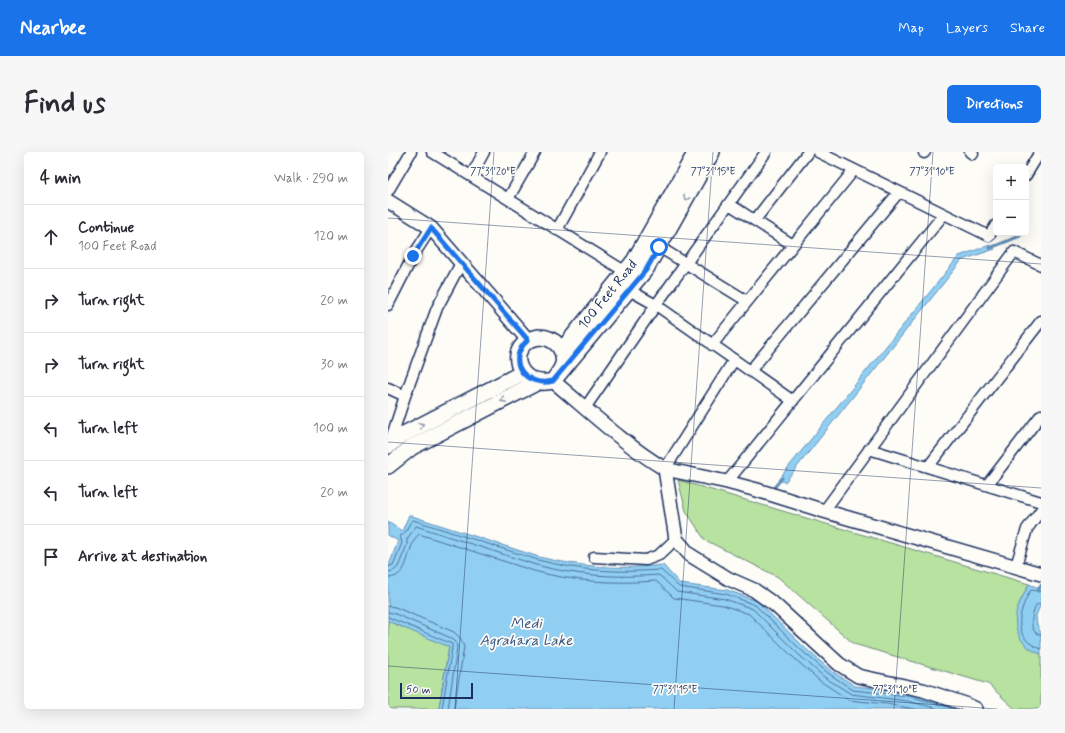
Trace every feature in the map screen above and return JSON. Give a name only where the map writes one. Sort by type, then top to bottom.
[{"type":"main road","name":"100 Feet Road","points":[[562,350],[634,261],[696,152]]},
{"type":"main road","name":"100 Feet Road","points":[[553,381],[646,270],[712,152]]},
{"type":"main road","points":[[388,466],[412,447],[538,382],[553,381],[562,366],[563,360],[562,350],[550,338],[539,337],[528,340],[523,344],[518,355],[518,362],[522,373],[526,377],[538,382]]},
{"type":"main road","points":[[388,446],[404,434],[522,373]]},
{"type":"street","points":[[388,191],[411,152]]},
{"type":"street","points":[[432,152],[626,272]]},
{"type":"street","points":[[471,176],[484,152]]},
{"type":"street","points":[[508,199],[536,152]]},
{"type":"street","points":[[557,230],[600,152]]},
{"type":"street","points":[[585,408],[656,305],[766,152]]},
{"type":"street","points":[[755,220],[808,152]]},
{"type":"street","points":[[818,152],[989,236],[993,230]]},
{"type":"street","points":[[1029,170],[1040,152]]},
{"type":"street","points":[[712,345],[854,170]]},
{"type":"street","points":[[750,371],[899,192]]},
{"type":"street","points":[[388,201],[431,228],[528,340]]},
{"type":"street","points":[[729,204],[793,245]]},
{"type":"street","points":[[727,482],[944,214]]},
{"type":"street","points":[[388,305],[413,256],[431,228]]},
{"type":"street","points":[[659,247],[747,301]]},
{"type":"street","points":[[824,511],[1014,252],[1041,265]]},
{"type":"street","points":[[388,446],[437,308],[461,263]]},
{"type":"street","points":[[629,290],[656,305],[793,401]]},
{"type":"street","points":[[928,467],[1041,321]]},
{"type":"street","points":[[734,360],[665,469],[676,539],[690,555],[729,579],[754,590],[775,605],[839,664],[858,676],[923,690],[976,709]]},
{"type":"street","points":[[553,381],[650,460],[665,469],[727,482],[1041,574]]},
{"type":"street","points":[[388,388],[405,396]]},
{"type":"street","points":[[987,485],[1041,415]]},
{"type":"street","points":[[869,449],[1041,502]]},
{"type":"street","points":[[1020,567],[1026,529],[1041,510]]},
{"type":"street","points":[[594,557],[646,560],[659,555],[676,539]]},
{"type":"green space","points":[[678,480],[1029,584],[1019,604],[1029,648],[1041,654],[1041,709],[1015,709],[988,684],[854,644],[778,577],[705,540],[686,511]]},
{"type":"green space","points":[[388,621],[449,646],[440,709],[388,709]]},
{"type":"water","points":[[990,245],[995,249],[962,260],[785,482],[778,480],[959,256]]},
{"type":"water","name":"Medi Agrahara Lake","points":[[409,515],[539,557],[554,560],[600,567],[647,567],[663,565],[680,584],[727,590],[757,601],[830,670],[855,686],[909,692],[967,709],[440,709],[449,647],[388,621],[388,568],[398,541],[388,535],[388,522],[402,531]]},
{"type":"water","points":[[1029,584],[1041,589],[1041,603],[1036,616],[1037,625],[1041,633],[1041,654],[1033,651],[1022,641],[1016,627],[1016,612]]},
{"type":"waterway","points":[[990,248],[1020,236]]},
{"type":"waterway","points":[[772,490],[782,478]]},
{"type":"waterway","points":[[1038,591],[1041,585]]},
{"type":"route","points":[[413,256],[431,228],[528,340],[523,344],[518,355],[519,367],[522,373],[526,377],[538,382],[549,382],[553,381],[646,270],[659,247]]}]
